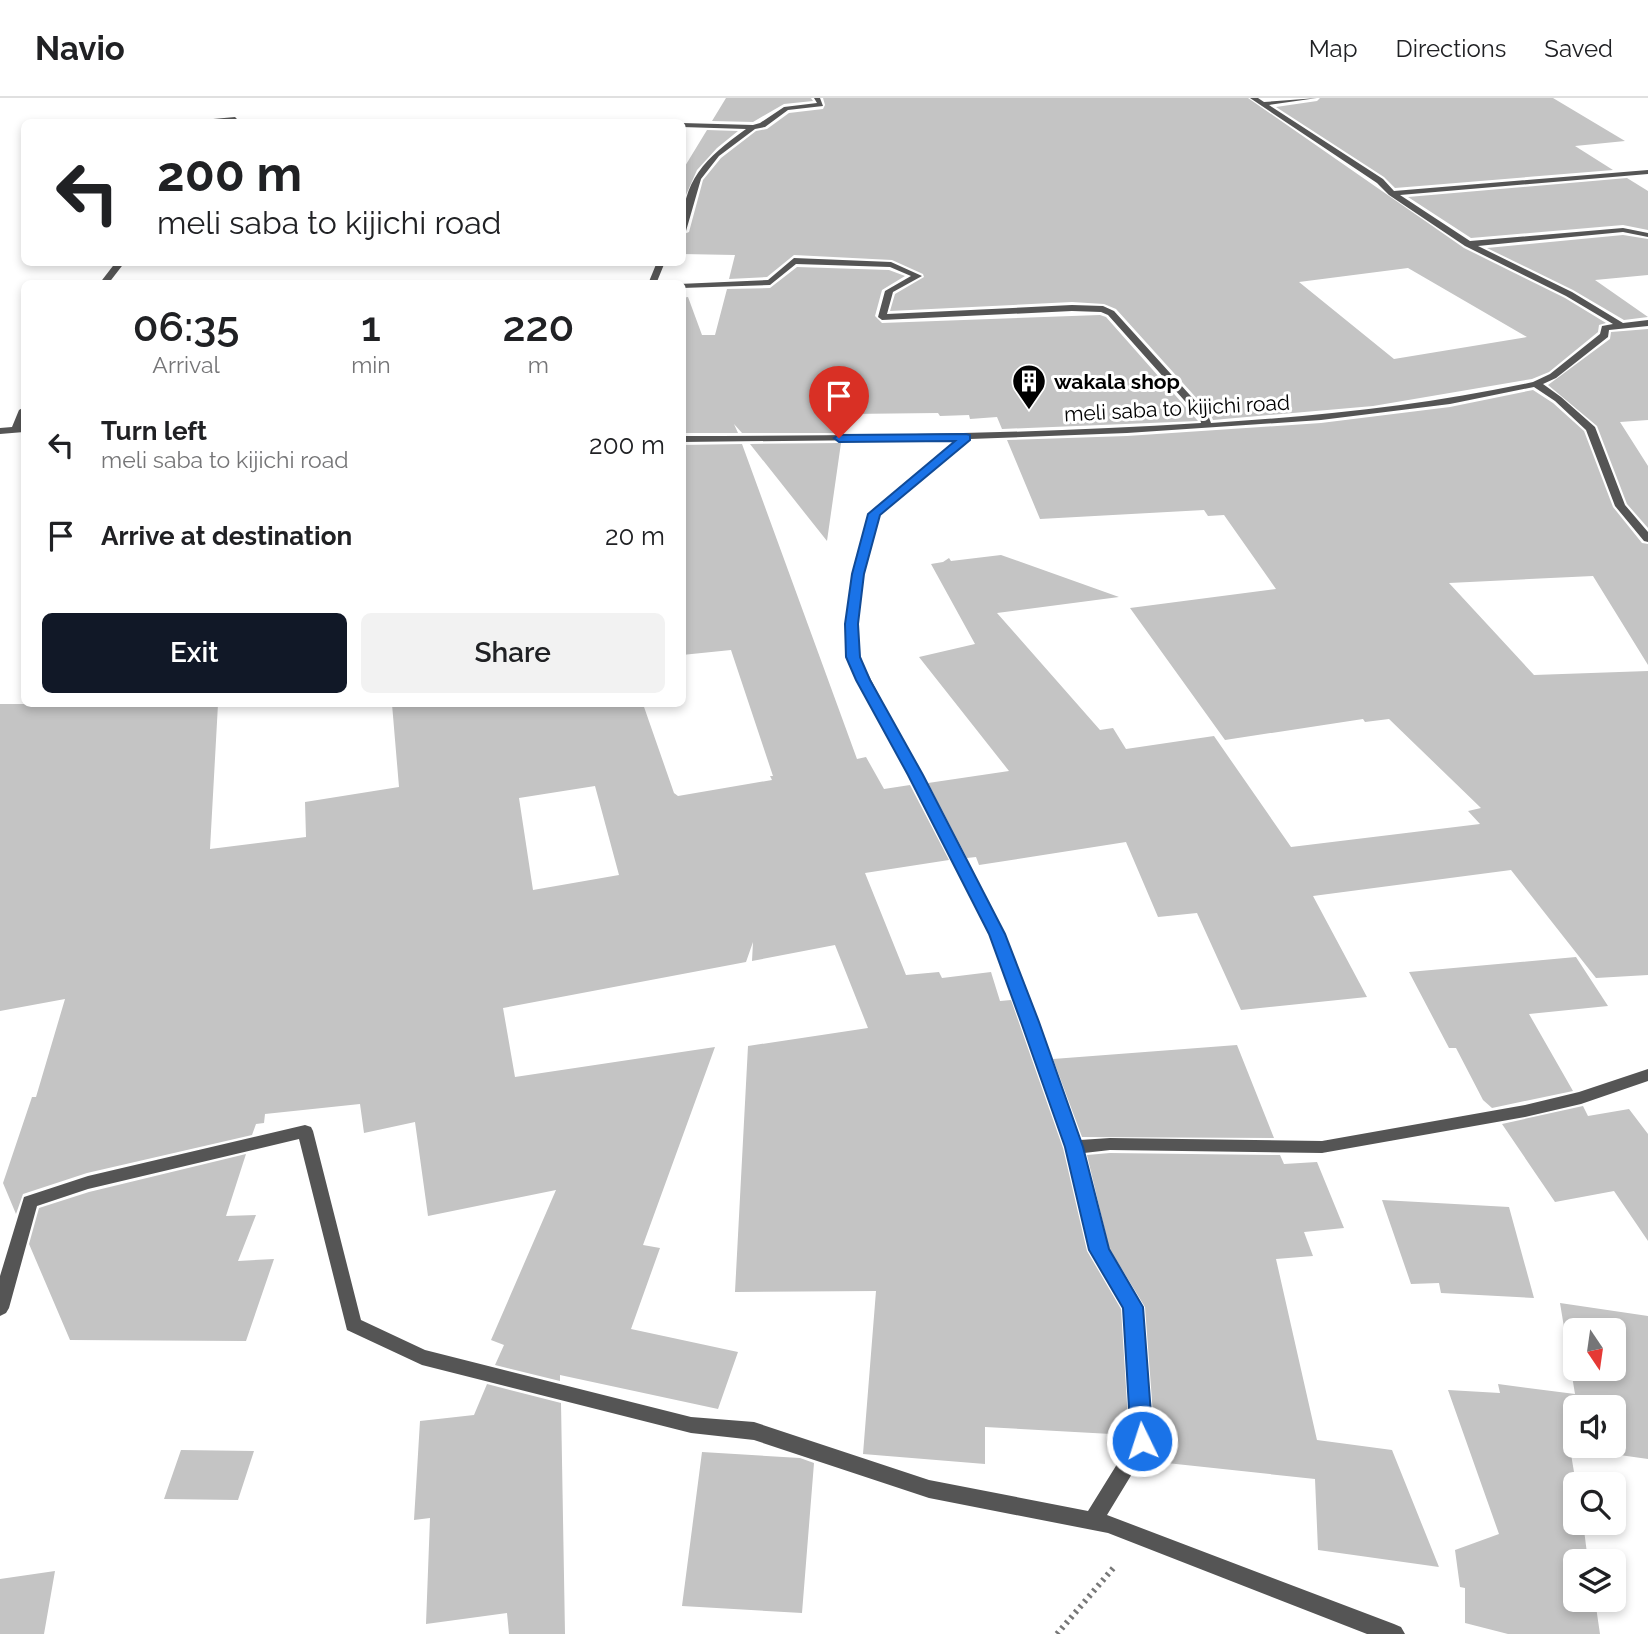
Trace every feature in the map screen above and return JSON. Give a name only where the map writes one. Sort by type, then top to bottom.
[{"type":"street","points":[[686,217],[697,179],[716,153],[786,108],[821,105],[817,98]]},
{"type":"street","points":[[1254,98],[1380,181],[1392,193],[1468,244],[1569,294],[1620,325],[1648,323]]},
{"type":"street","points":[[1264,104],[1314,98]]},
{"type":"street","points":[[686,125],[753,127]]},
{"type":"street","points":[[1392,193],[1648,172]]},
{"type":"street","points":[[1468,244],[1623,230],[1648,235]]},
{"type":"street","points":[[686,285],[770,282],[794,261],[891,265],[918,276],[889,291],[883,317],[1083,307],[1103,309],[1111,313],[1155,360],[1205,417],[1207,426]]},
{"type":"street","points":[[106,280],[118,266]]},
{"type":"street","name":"meli saba to kijichi road","points":[[686,439],[966,437],[1207,426],[1347,416],[1421,406],[1536,384],[1553,376],[1605,335],[1605,328],[1620,325]]},
{"type":"street","points":[[1536,384],[1558,399],[1591,429],[1620,506],[1648,540]]},
{"type":"street","points":[[0,431],[20,429]]},
{"type":"street","points":[[966,437],[874,514],[858,574],[852,624],[853,657],[997,934],[1074,1147],[1099,1250],[1133,1307],[1142,1441],[1093,1520]]},
{"type":"street","points":[[1074,1147],[1110,1144],[1322,1147],[1525,1111],[1581,1098],[1648,1075]]},
{"type":"street","points":[[0,1308],[30,1202],[88,1183],[305,1131],[353,1325],[422,1357],[691,1425],[754,1432],[929,1489],[1093,1520],[1394,1634]]},
{"type":"path","points":[[1057,1634],[1115,1566]]},
{"type":"building","points":[[726,98],[811,98],[813,101],[784,104],[753,122],[712,121]]},
{"type":"building","points":[[823,98],[1248,98],[1464,248],[1565,298],[1606,323],[1599,325],[1598,332],[1549,372],[1532,379],[1373,406],[1213,420],[1210,413],[1116,309],[1104,304],[1072,302],[890,311],[895,294],[924,277],[923,274],[892,260],[794,255],[767,277],[729,279],[735,255],[686,254],[686,233],[689,232],[703,180],[721,158],[756,131],[767,129],[789,113],[823,109]],"holes":[[[1408,268],[1527,337],[1394,359],[1299,282]]]},
{"type":"building","points":[[1320,98],[1553,98],[1625,141],[1575,146],[1613,170],[1395,188],[1384,177],[1276,107],[1317,101]]},
{"type":"building","points":[[707,130],[738,131],[717,148],[697,170],[686,195],[686,164]]},
{"type":"building","points":[[1627,178],[1648,191],[1648,230],[1623,225],[1471,238],[1408,197]]},
{"type":"building","points":[[1623,235],[1648,239],[1648,275],[1595,280],[1648,317],[1624,320],[1573,290],[1487,248]]},
{"type":"building","points":[[797,267],[889,270],[905,276],[882,290],[875,316],[882,323],[1100,315],[1106,317],[1198,421],[1002,429],[997,417],[970,419],[969,415],[940,416],[938,413],[848,414],[845,410],[842,433],[742,433],[734,424],[738,433],[686,433],[686,297],[702,335],[715,335],[727,289],[770,288]]},
{"type":"building","points":[[1648,329],[1648,420],[1620,422],[1648,466],[1648,528],[1627,504],[1597,426],[1548,385],[1610,339],[1611,332]]},
{"type":"building","points":[[1533,390],[1553,403],[1584,431],[1613,507],[1642,543],[1648,544],[1648,665],[1593,576],[1449,583],[1534,675],[1648,671],[1648,975],[1596,978],[1511,870],[1313,896],[1367,997],[1241,1010],[1197,913],[1158,917],[1126,842],[979,865],[976,857],[967,858],[928,783],[1009,771],[919,657],[975,644],[931,564],[949,558],[951,561],[1001,555],[1119,597],[997,613],[1100,730],[1113,728],[1126,749],[1214,736],[1291,847],[1480,824],[1468,811],[1481,808],[1389,719],[1365,722],[1363,719],[1225,740],[1130,608],[1276,589],[1224,515],[1208,516],[1204,510],[1040,519],[1007,440],[1127,436],[1321,423],[1450,407]]},
{"type":"building","points":[[841,443],[827,541],[750,444]]},
{"type":"building","points":[[742,444],[857,759],[866,757],[884,789],[910,785],[949,860],[865,873],[906,975],[939,972],[942,978],[991,972],[1000,1001],[1011,1000],[1063,1148],[1087,1251],[1121,1309],[1129,1435],[985,1427],[985,1464],[863,1454],[876,1291],[735,1292],[748,1046],[868,1028],[835,945],[752,961],[753,942],[746,962],[503,1008],[515,1077],[715,1047],[643,1245],[660,1248],[631,1329],[738,1352],[718,1409],[560,1375],[560,1381],[495,1365],[504,1345],[491,1340],[556,1190],[428,1216],[415,1122],[364,1133],[360,1104],[265,1114],[264,1123],[256,1124],[252,1135],[87,1173],[23,1194],[16,1214],[3,1183],[32,1097],[36,1097],[65,999],[0,1011],[0,704],[21,704],[21,707],[218,707],[210,849],[306,837],[305,802],[399,787],[392,707],[644,707],[674,793],[678,796],[772,780],[770,776],[773,776],[731,650],[686,655],[686,445]],"holes":[[[595,786],[619,875],[533,890],[519,798]]]},
{"type":"building","points":[[1576,957],[1608,1006],[1529,1014],[1573,1091],[1492,1108],[1483,1100],[1456,1048],[1449,1048],[1409,972]]},
{"type":"building","points":[[1237,1045],[1274,1138],[1082,1137],[1053,1059]]},
{"type":"building","points":[[1583,1106],[1588,1116],[1629,1109],[1648,1134],[1648,1241],[1614,1191],[1555,1202],[1502,1124]]},
{"type":"building","points":[[246,1154],[226,1216],[256,1215],[238,1261],[274,1259],[246,1341],[70,1340],[29,1244],[39,1208],[89,1192]]},
{"type":"building","points":[[1087,1155],[1280,1155],[1284,1164],[1317,1162],[1344,1228],[1304,1232],[1313,1256],[1276,1259],[1317,1440],[1392,1450],[1439,1567],[1318,1550],[1315,1479],[1148,1461],[1147,1454],[1155,1441],[1145,1307],[1109,1248]]},
{"type":"building","points":[[1382,1200],[1509,1207],[1534,1298],[1441,1293],[1439,1283],[1411,1284]]},
{"type":"building","points":[[1560,1303],[1648,1316],[1648,1459],[1626,1456],[1626,1395],[1563,1395],[1563,1458],[1572,1458],[1574,1472],[1563,1472],[1563,1535],[1585,1535],[1586,1549],[1563,1549],[1563,1612],[1597,1612],[1600,1634],[1508,1634],[1465,1623],[1465,1588],[1460,1587],[1455,1550],[1499,1534],[1448,1390],[1500,1393],[1498,1384],[1575,1394],[1573,1381],[1626,1381],[1626,1318],[1563,1318],[1563,1321]]},
{"type":"building","points":[[487,1384],[561,1403],[565,1634],[509,1634],[507,1613],[426,1624],[430,1518],[414,1520],[420,1421],[474,1415]]},
{"type":"building","points":[[181,1450],[254,1451],[238,1500],[164,1499]]},
{"type":"building","points":[[702,1452],[800,1458],[814,1463],[802,1613],[682,1606]]},
{"type":"building","points":[[55,1571],[44,1634],[0,1634],[0,1579]]},
{"type":"place","name":"wakala shop","points":[[1029,411]]},
{"type":"route","points":[[839,438],[966,437],[874,514],[858,574],[852,624],[853,657],[997,934],[1030,1022],[1074,1147],[1099,1250],[1133,1307],[1142,1441]]}]
